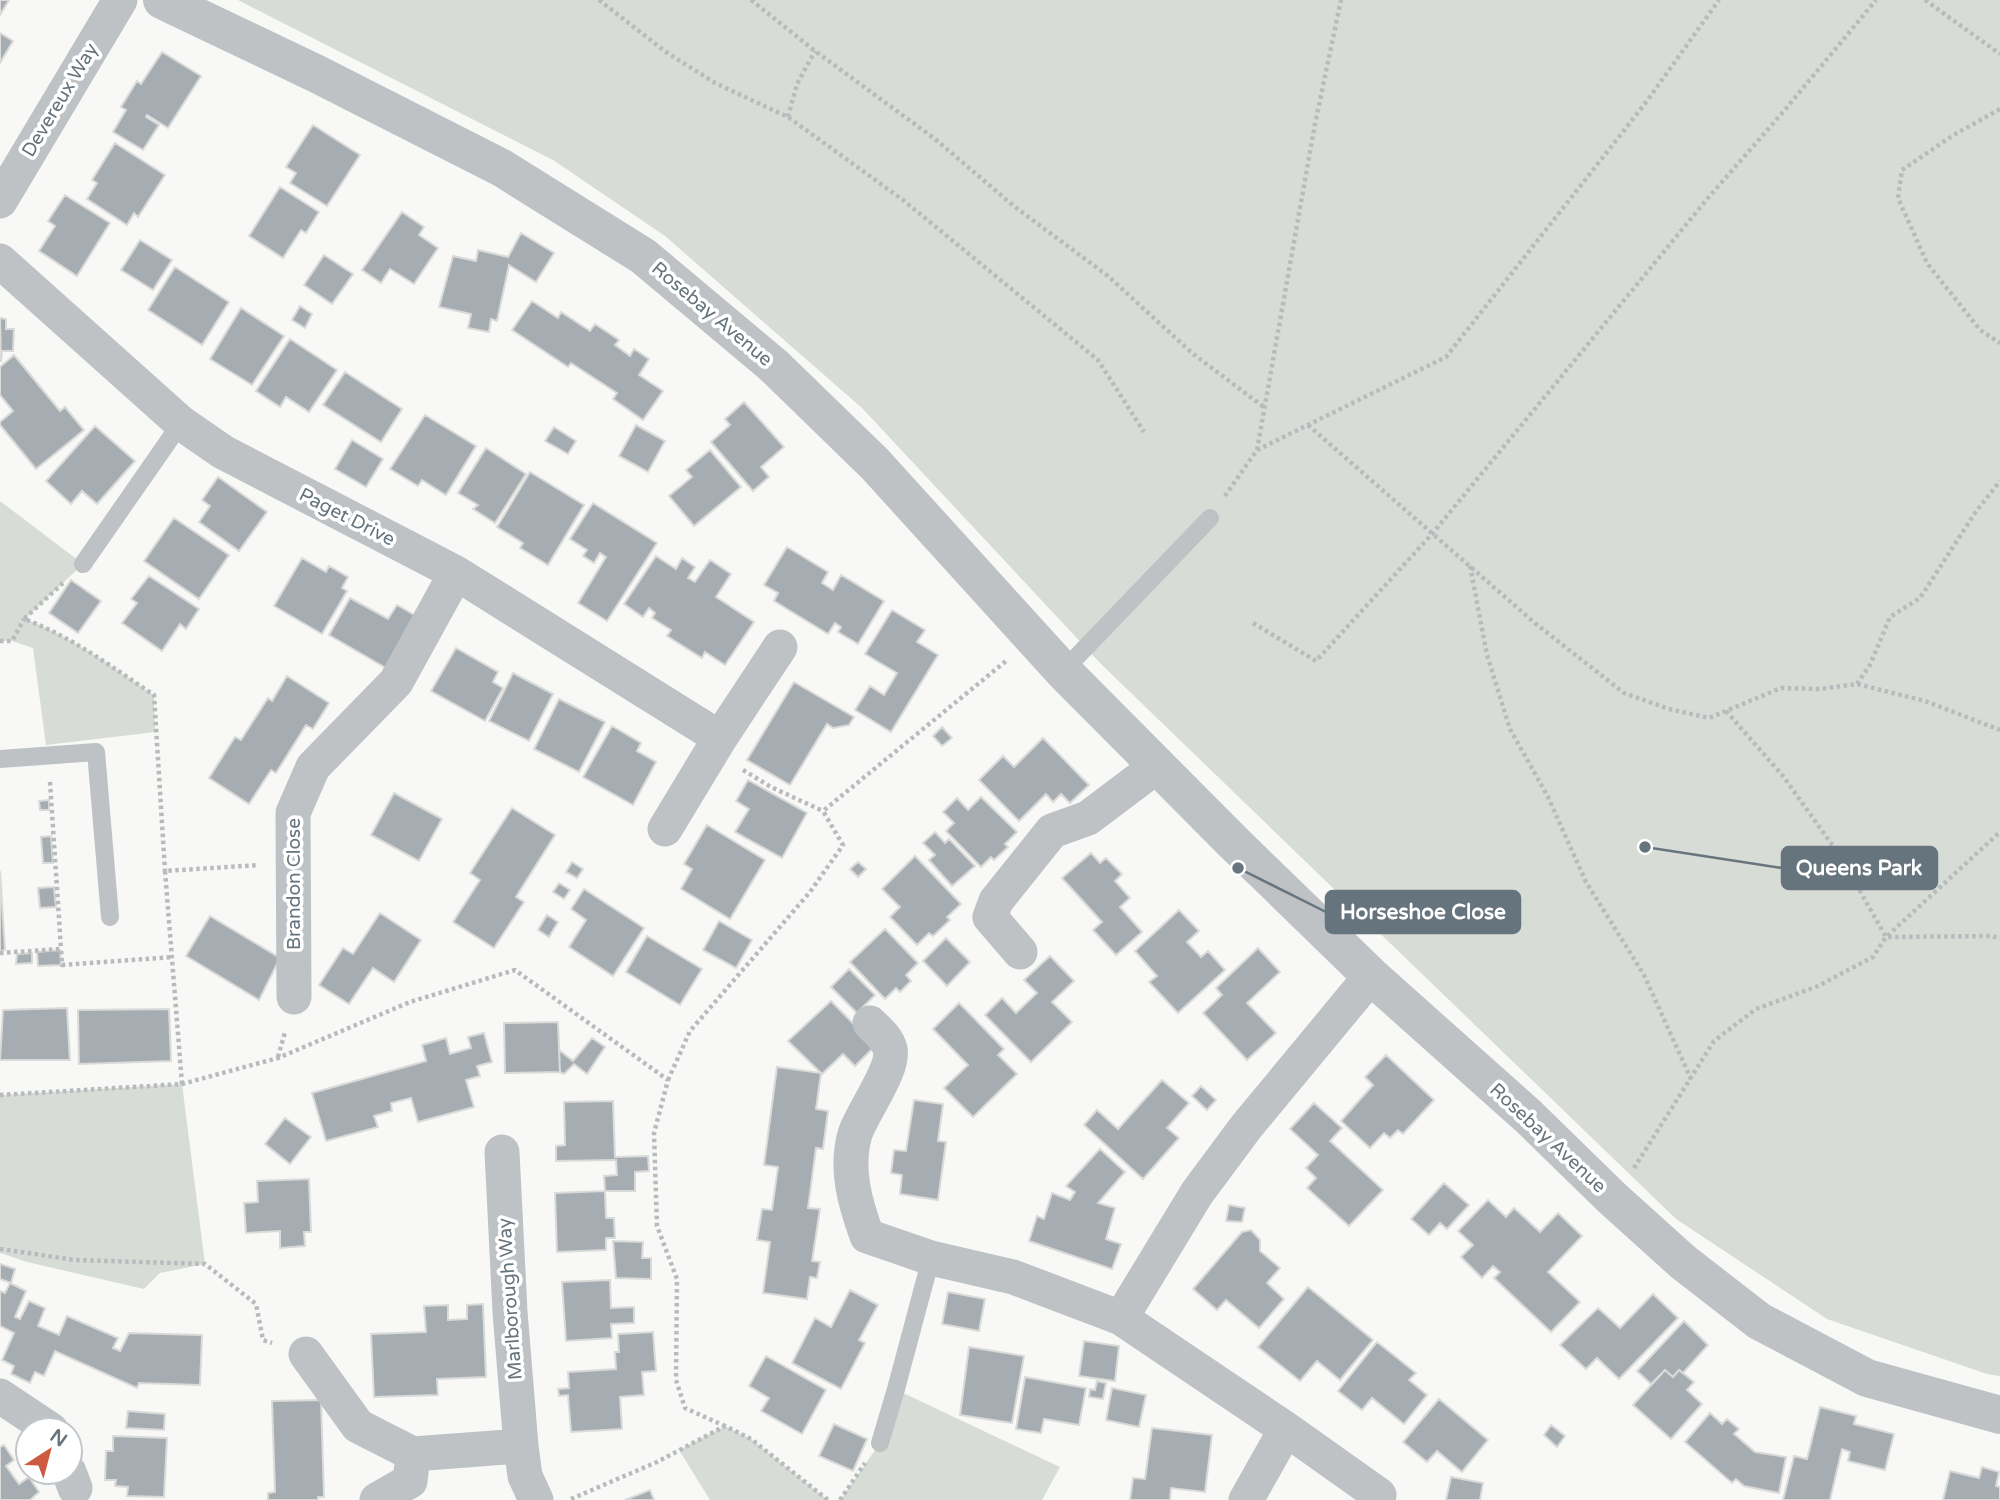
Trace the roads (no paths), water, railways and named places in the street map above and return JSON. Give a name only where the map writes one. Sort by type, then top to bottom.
[{"type":"street","name":"Devereux Way","points":[[0,201],[120,0]]},
{"type":"street","name":"Rosebay Avenue","points":[[162,0],[317,74],[502,168],[643,256],[773,365],[875,464],[1063,671],[1157,766],[1371,976],[1529,1117],[1612,1198],[1684,1262],[1759,1321],[1867,1378],[2000,1415]]},
{"type":"street","name":"Paget Drive","points":[[0,261],[181,424],[223,452],[456,573],[720,738]]},
{"type":"street","name":"Brandon Close","points":[[294,997],[293,813],[313,767],[396,682],[456,573]]},
{"type":"street","points":[[665,829],[720,738],[780,647]]},
{"type":"street","points":[[1020,952],[990,917],[996,901],[1052,831],[1088,818],[1157,766]]},
{"type":"street","points":[[1121,1318],[1197,1193],[1246,1127],[1371,976]]},
{"type":"street","points":[[870,1023],[883,1035],[890,1049],[891,1062],[855,1136],[852,1189],[867,1236],[931,1258],[1013,1277],[1121,1318],[1286,1429],[1378,1495]]},
{"type":"street","name":"Marlborough Way","points":[[502,1152],[520,1446],[524,1476],[536,1500]]},
{"type":"street","points":[[306,1354],[358,1426],[413,1454],[520,1446]]},
{"type":"street","points":[[0,1396],[30,1416]]},
{"type":"street","points":[[1246,1500],[1286,1429]]},
{"type":"street","points":[[377,1500],[410,1481],[413,1454]]},
{"type":"lane","points":[[83,564],[181,424]]},
{"type":"lane","points":[[1063,671],[1210,519]]},
{"type":"lane","points":[[0,759],[96,752],[110,917]]},
{"type":"lane","points":[[880,1443],[897,1390],[931,1258]]},
{"type":"place","name":"Queens Park","points":[[1645,847]]},
{"type":"place","name":"Horseshoe Close","points":[[1238,868]]}]
